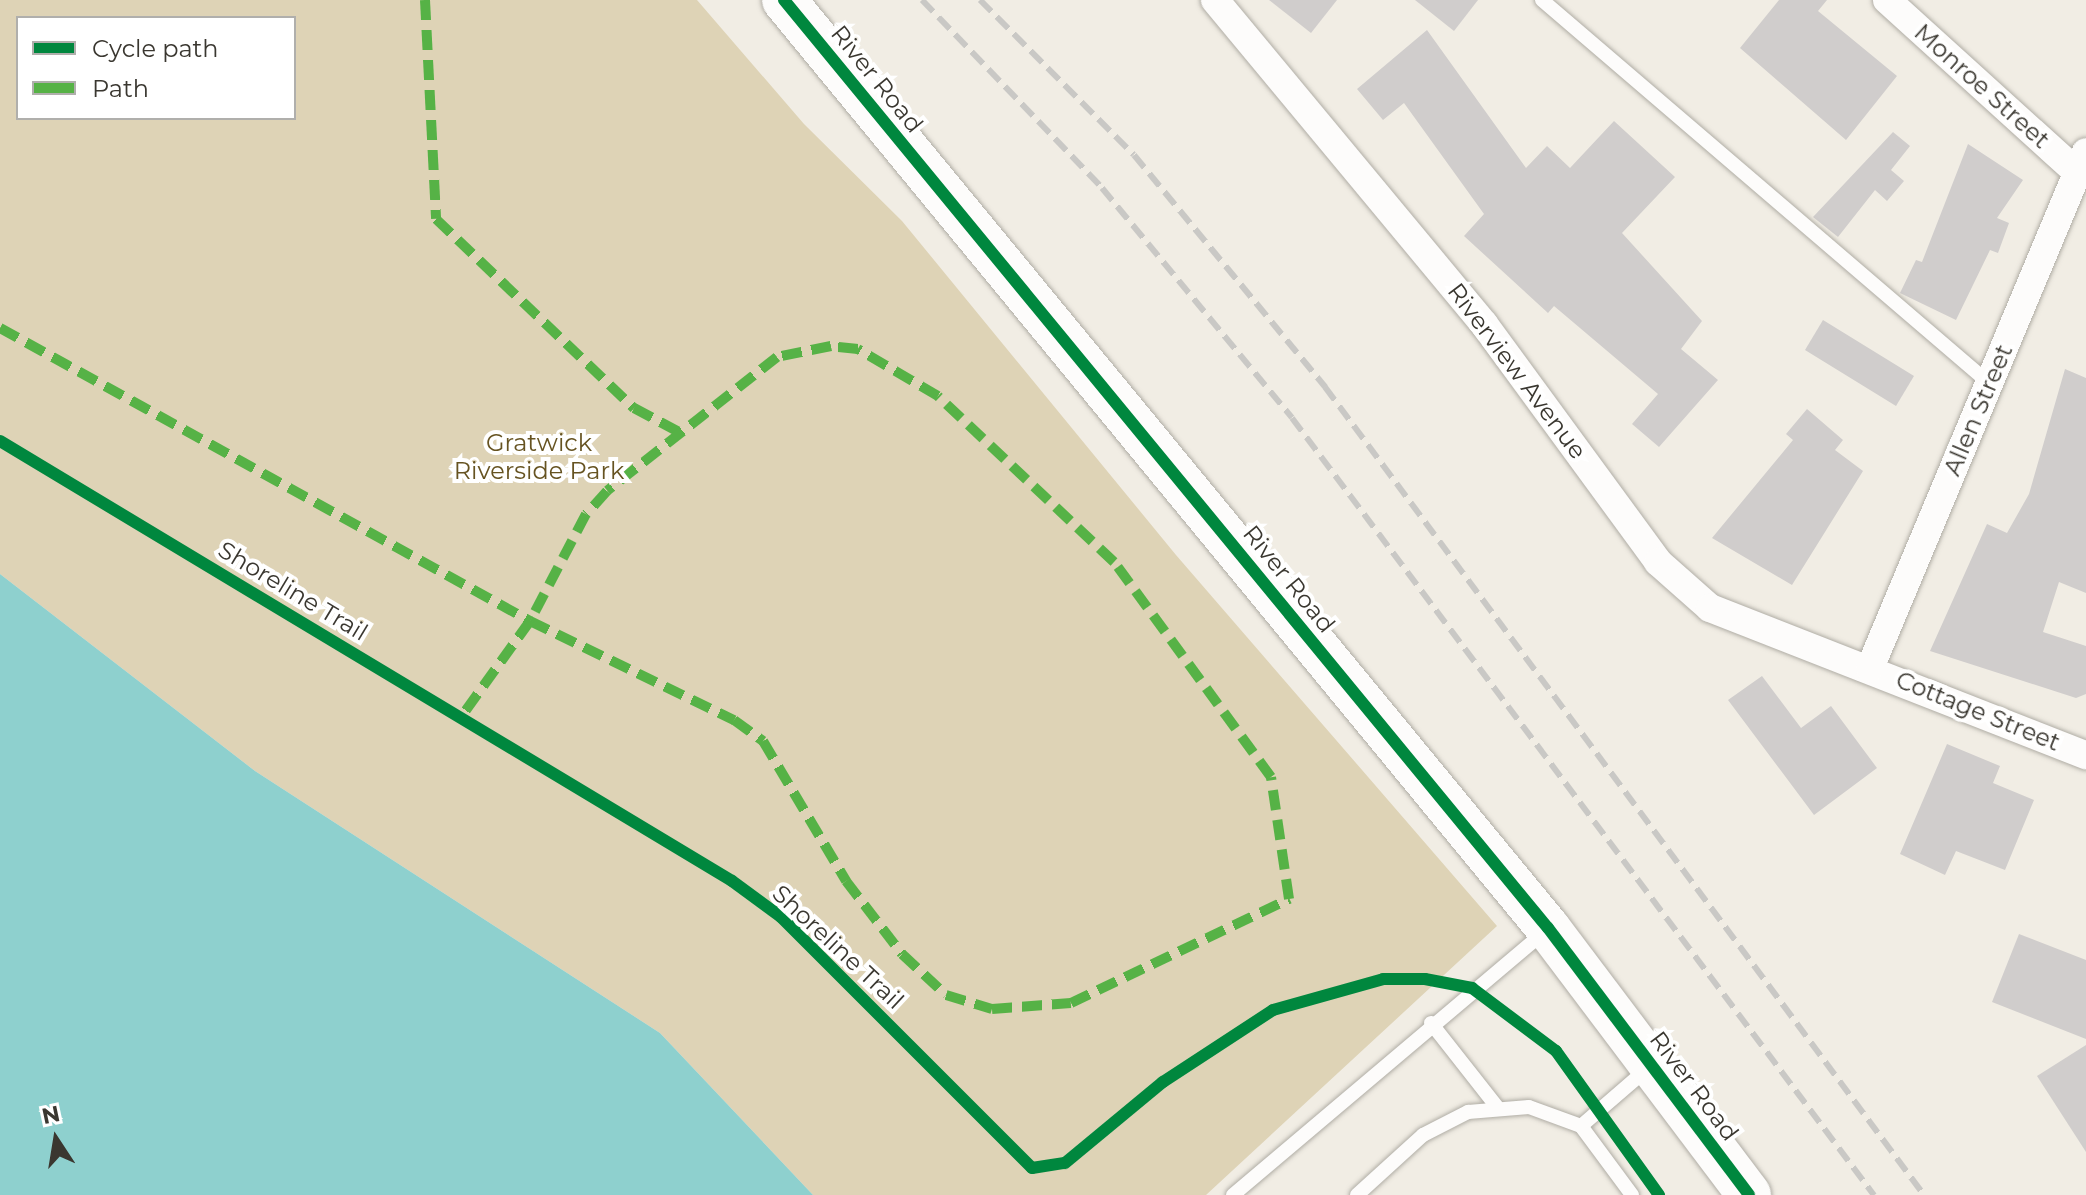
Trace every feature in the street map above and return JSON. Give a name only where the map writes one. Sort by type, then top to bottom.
[{"type":"main road","name":"River Road","points":[[784,0],[1548,928],[1749,1195]]},
{"type":"street","name":"Riverview Avenue","points":[[1215,0],[1484,324],[1658,562],[1710,608],[1870,668]]},
{"type":"street","name":"Monroe Street","points":[[1887,0],[2082,162]]},
{"type":"street","name":"Allen Street","points":[[1870,668],[2082,162]]},
{"type":"street","name":"Cottage Street","points":[[1870,668],[2086,755]]},
{"type":"lane","points":[[1542,0],[1989,383]]},
{"type":"lane","points":[[1233,1195],[1431,1023],[1548,928]]},
{"type":"lane","points":[[1431,1023],[1497,1107]]},
{"type":"lane","points":[[1581,1126],[1651,1067]]},
{"type":"lane","points":[[1357,1195],[1423,1135],[1497,1107],[1529,1107],[1581,1126],[1632,1195]]},
{"type":"green space","name":"Gratwick Riverside Park","points":[[0,0],[697,0],[804,124],[902,221],[1176,555],[1497,926],[1206,1195],[813,1195],[660,1033],[255,771],[0,574]]},
{"type":"water","points":[[0,574],[255,771],[660,1033],[813,1195],[0,1195]]},
{"type":"building","points":[[1269,0],[1337,0],[1311,33]]},
{"type":"building","points":[[1415,0],[1478,0],[1454,31]]},
{"type":"building","points":[[1779,0],[1827,0],[1818,11],[1897,76],[1846,140],[1740,48]]},
{"type":"building","points":[[1427,30],[1526,168],[1547,146],[1570,168],[1614,121],[1675,177],[1622,233],[1702,321],[1681,349],[1718,380],[1659,447],[1632,424],[1658,394],[1554,306],[1548,313],[1464,236],[1484,214],[1404,103],[1383,120],[1357,89]]},
{"type":"building","points":[[1893,132],[1910,146],[1891,170],[1904,181],[1887,201],[1875,190],[1838,237],[1813,217]]},
{"type":"building","points":[[1968,144],[2023,180],[1997,218],[2009,223],[1998,253],[1990,250],[1956,320],[1900,293],[1916,260],[1922,262]]},
{"type":"building","points":[[1823,320],[1914,376],[1896,406],[1805,350]]},
{"type":"building","points":[[2065,369],[2086,378],[2086,593],[2059,582],[2043,632],[2086,646],[2086,694],[2076,698],[1930,651],[1987,524],[2007,533],[2029,494]]},
{"type":"building","points":[[1807,409],[1843,440],[1835,450],[1863,471],[1792,585],[1712,538],[1793,440],[1786,434]]},
{"type":"building","points":[[1762,676],[1801,728],[1831,706],[1877,768],[1814,815],[1728,700]]},
{"type":"building","points":[[1947,744],[2000,766],[1993,783],[2034,800],[2005,870],[1956,851],[1945,875],[1900,854]]},
{"type":"building","points":[[2019,934],[2086,960],[2086,1039],[1992,1002]]},
{"type":"building","points":[[2086,1045],[2086,1152],[2037,1076]]},
{"type":"railway","points":[[922,0],[1102,188],[1292,418],[1874,1195]]},
{"type":"railway","points":[[980,0],[1134,155],[1325,387],[1924,1195]]},
{"type":"marked path","points":[[425,0],[436,219],[634,408],[679,432]]},
{"type":"marked path","points":[[0,328],[530,621],[734,720],[763,741],[846,881],[902,954],[946,995],[992,1009],[1071,1003],[1289,899],[1271,777],[1114,562],[938,396],[858,349],[831,346],[777,357],[607,491],[586,514],[530,621],[461,717]]},
{"type":"cycle path","points":[[784,0],[1548,928],[1749,1195]]},
{"type":"cycle path","name":"Shoreline Trail","points":[[0,441],[732,881],[781,917],[1032,1168],[1065,1163],[1163,1082],[1273,1010],[1383,979],[1425,979],[1472,988],[1556,1051],[1659,1195]]}]
